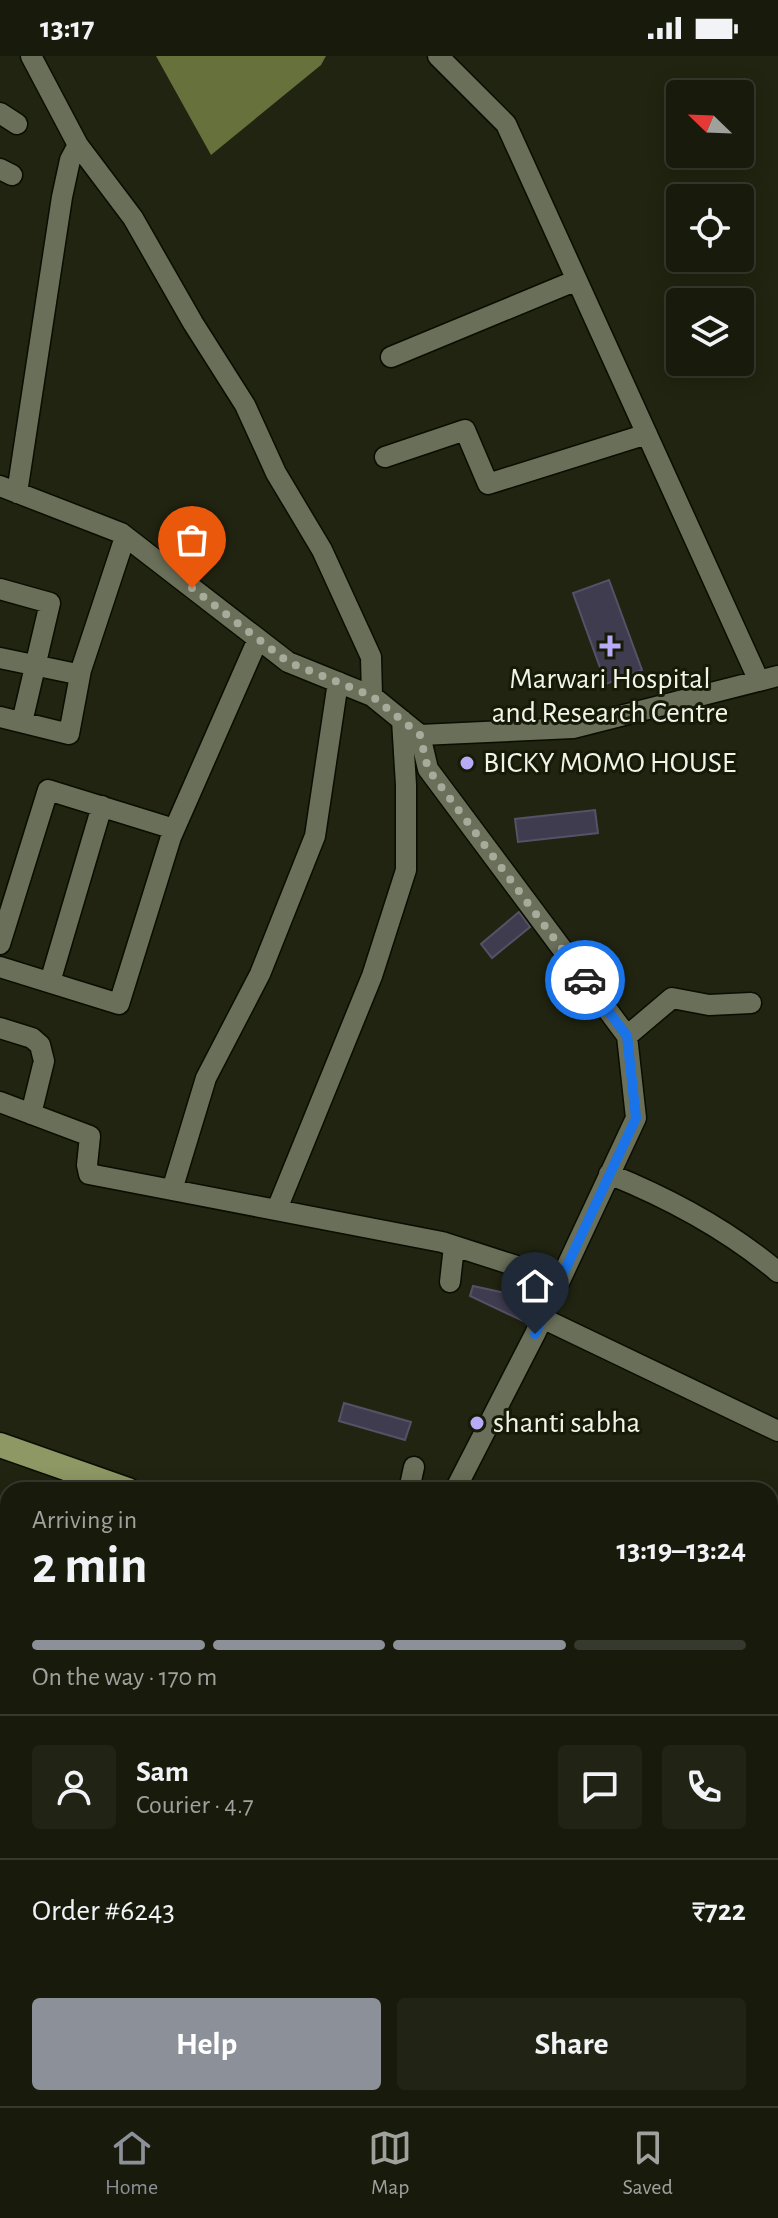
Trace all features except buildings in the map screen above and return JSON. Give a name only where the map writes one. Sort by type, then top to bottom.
[{"type":"main road","points":[[0,1445],[105,1482]]},
{"type":"street","points":[[31,56],[78,145],[133,218],[193,323],[245,405],[276,473],[322,550],[371,657],[372,696]]},
{"type":"street","points":[[420,735],[573,728],[769,678],[647,434],[506,124],[438,56]]},
{"type":"street","points":[[78,145],[70,160],[62,197],[8,489],[125,537],[288,662],[372,696],[420,735],[428,769],[627,1036],[636,1118],[542,1318],[459,1482]]},
{"type":"street","points":[[391,357],[577,280]]},
{"type":"street","points":[[385,457],[465,430],[488,484],[647,434]]},
{"type":"street","points":[[0,717],[69,734],[81,670],[125,537]]},
{"type":"street","points":[[0,589],[50,603],[22,722]]},
{"type":"street","points":[[0,967],[119,1004],[174,829],[258,639]]},
{"type":"street","points":[[0,658],[72,673],[81,670]]},
{"type":"street","points":[[172,1190],[206,1078],[260,974],[315,836],[338,682]]},
{"type":"street","points":[[277,1209],[372,976],[406,870],[402,720]]},
{"type":"street","points":[[0,944],[48,790],[174,829]]},
{"type":"street","points":[[50,982],[102,806]]},
{"type":"street","points":[[627,1036],[672,998],[709,1005],[751,1003]]},
{"type":"street","points":[[0,1028],[32,1038],[40,1045],[44,1061],[31,1114]]},
{"type":"street","points":[[0,1102],[90,1136],[89,1174],[454,1246],[560,1280]]},
{"type":"street","points":[[609,1174],[654,1192],[738,1238],[778,1272]]},
{"type":"street","points":[[450,1282],[454,1246]]},
{"type":"street","points":[[542,1318],[778,1431]]},
{"type":"street","points":[[411,1482],[414,1467]]},
{"type":"shaded area","points":[[156,56],[326,56],[321,65],[211,155]]},
{"type":"way so far","points":[[192,588],[288,662],[372,696],[420,735],[428,769],[585,980]]},
{"type":"place","name":"Marwari Hospital and Research Centre","points":[[610,646]]},
{"type":"place","name":"BICKY MOMO HOUSE","points":[[467,763]]},
{"type":"place","name":"shanti sabha","points":[[477,1423]]},
{"type":"route","points":[[535,1334],[636,1118],[627,1036],[585,980]]}]
